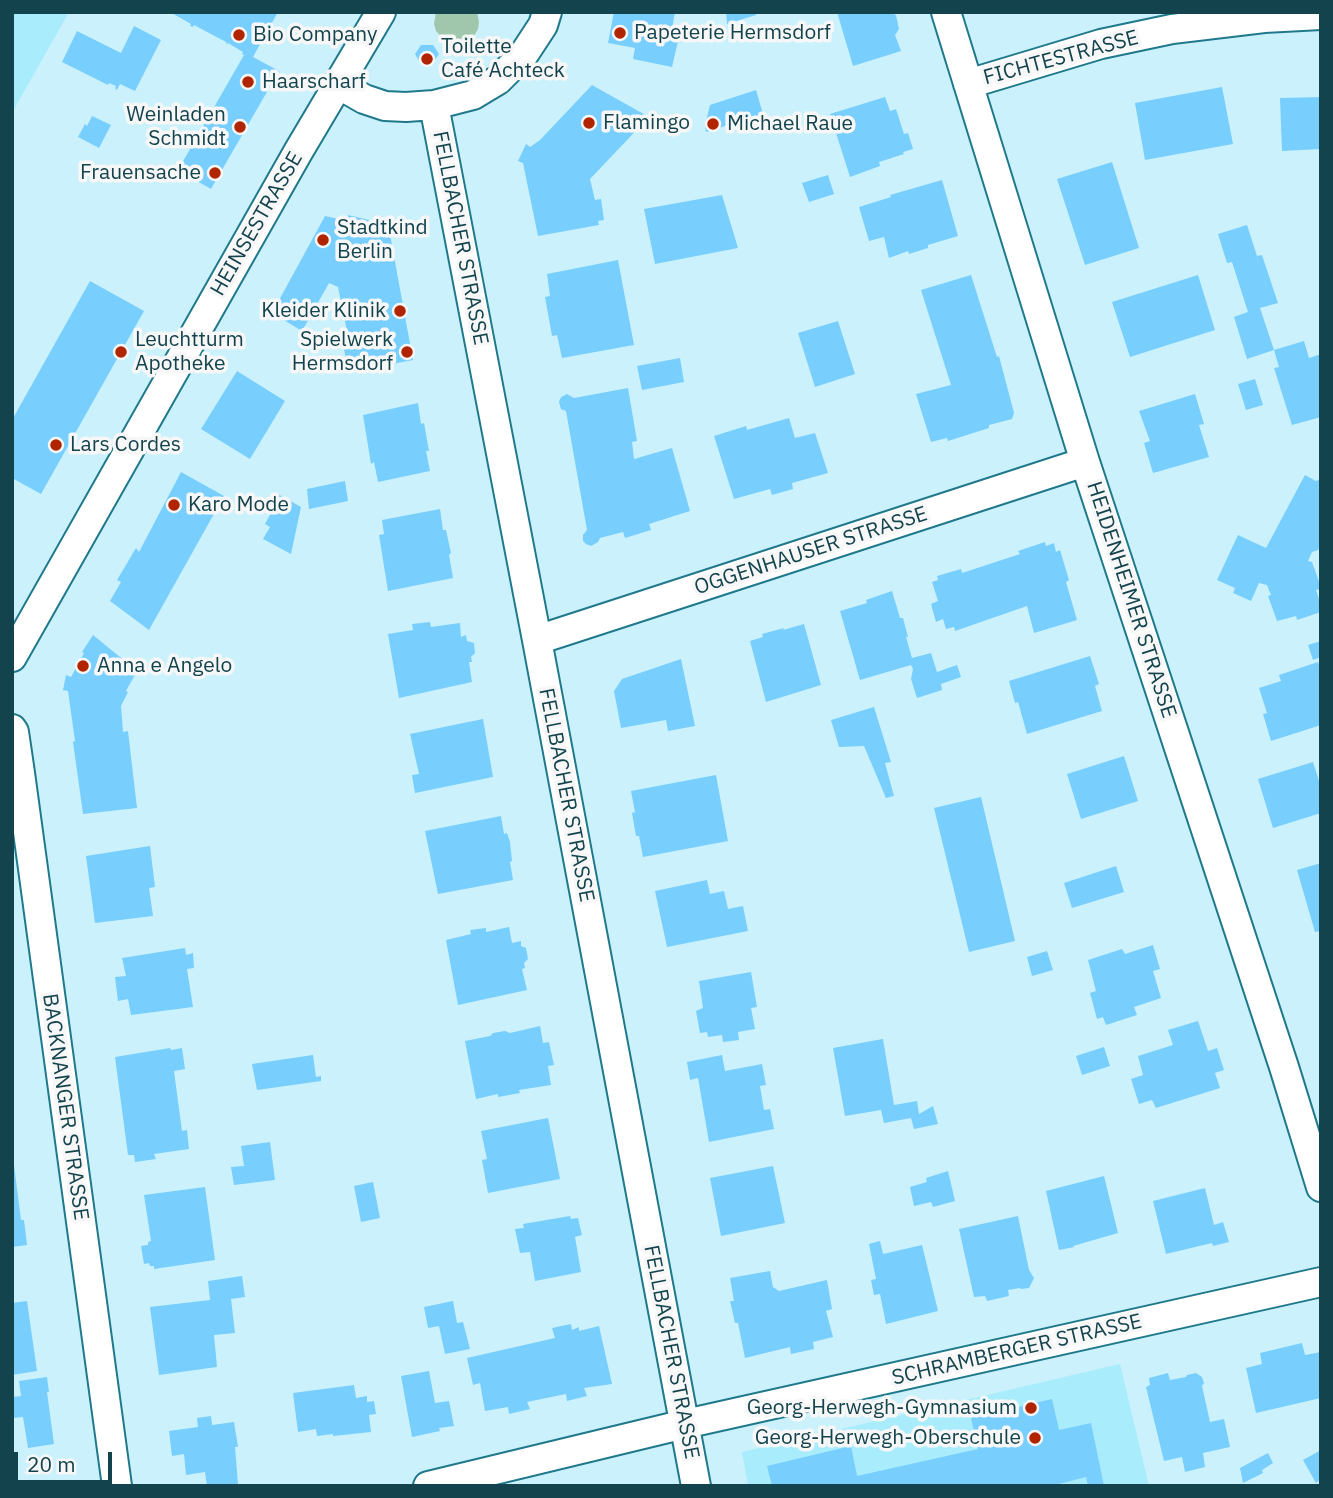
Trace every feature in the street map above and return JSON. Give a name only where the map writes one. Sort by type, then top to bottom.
[{"type":"street","name":"HEINSESTRASSE","points":[[12,657],[381,12]]},
{"type":"street","points":[[338,84],[364,99],[385,106],[434,105],[473,95],[498,80],[524,54],[542,26],[547,12]]},
{"type":"street","name":"HEIDENHEIMER STRASSE","points":[[946,12],[1085,462],[1280,1054],[1321,1187]]},
{"type":"street","name":"FICHTESTRASSE","points":[[968,84],[1101,44],[1172,29],[1264,18],[1321,15]]},
{"type":"street","name":"FELLBACHER STRASSE","points":[[434,105],[696,1486]]},
{"type":"street","name":"OGGENHAUSER STRASSE","points":[[537,640],[1085,462]]},
{"type":"street","name":"BACKNANGER STRASSE","points":[[12,729],[117,1486]]},
{"type":"street","name":"SCHRAMBERGER STRASSE","points":[[428,1486],[685,1424],[1321,1282]]},
{"type":"shaded area","points":[[12,12],[69,12],[12,113]]},
{"type":"shaded area","name":"Georg-Herwegh-Gymnasium","points":[[1120,1364],[1149,1486],[748,1486],[742,1452]]},
{"type":"green space","points":[[436,12],[477,12],[478,29],[474,36],[461,44],[446,42],[436,31]]},
{"type":"building","points":[[170,12],[278,12],[253,57],[279,71],[211,189],[178,170],[244,55],[228,43],[227,45],[194,25],[190,26],[191,24]]},
{"type":"building","points":[[614,12],[675,12],[670,40],[678,41],[672,67],[633,59],[635,48],[608,43]]},
{"type":"building","points":[[726,12],[756,12],[756,15],[727,24]]},
{"type":"building","points":[[837,12],[888,12],[896,15],[899,29],[895,35],[901,51],[853,66]]},
{"type":"building","points":[[134,26],[161,40],[135,91],[120,84],[117,90],[116,86],[109,83],[108,85],[62,62],[77,31],[121,53]]},
{"type":"building","name":"Toilette Café Achteck","points":[[421,45],[433,45],[439,54],[432,64],[421,64],[415,54]]},
{"type":"building","points":[[592,85],[649,117],[590,179],[595,200],[601,199],[604,220],[598,221],[599,225],[538,236],[523,163],[518,161],[526,144],[530,147],[540,140]]},
{"type":"building","points":[[1222,87],[1233,144],[1145,160],[1135,103]]},
{"type":"building","points":[[756,90],[763,114],[706,132],[710,105]]},
{"type":"building","points":[[885,97],[890,111],[896,109],[904,134],[908,133],[913,149],[879,162],[880,166],[850,177],[830,114]]},
{"type":"building","points":[[1321,97],[1321,149],[1282,151],[1280,98]]},
{"type":"building","points":[[92,116],[111,125],[99,148],[78,137]]},
{"type":"building","points":[[1112,162],[1139,248],[1085,265],[1057,179]]},
{"type":"building","points":[[828,175],[834,194],[809,202],[802,183]]},
{"type":"building","points":[[942,180],[958,236],[928,245],[928,248],[889,258],[884,237],[869,241],[859,207]]},
{"type":"building","points":[[722,195],[738,248],[655,264],[644,209]]},
{"type":"building","points":[[348,215],[369,220],[368,226],[389,229],[413,360],[349,372],[343,345],[349,341],[338,287],[329,283],[302,331],[272,313],[325,216],[347,221]]},
{"type":"building","points":[[1247,225],[1257,256],[1262,255],[1278,303],[1260,308],[1274,350],[1247,359],[1234,317],[1248,312],[1232,262],[1227,263],[1218,234]]},
{"type":"building","points":[[618,260],[634,345],[562,358],[557,335],[552,336],[545,297],[550,296],[547,274]]},
{"type":"building","points":[[971,275],[997,357],[999,356],[1014,413],[1012,419],[989,425],[989,428],[948,441],[947,438],[931,442],[916,394],[951,385],[921,290]]},
{"type":"building","points":[[1198,275],[1215,330],[1130,357],[1112,302]]},
{"type":"building","points":[[90,281],[144,311],[41,494],[12,478],[12,420]]},
{"type":"building","points":[[838,321],[855,374],[815,387],[798,333]]},
{"type":"building","points":[[1304,341],[1309,358],[1321,354],[1321,417],[1292,425],[1274,368],[1279,367],[1274,350]]},
{"type":"building","points":[[680,358],[684,382],[642,390],[637,366]]},
{"type":"building","points":[[237,371],[285,401],[250,459],[201,429]]},
{"type":"building","points":[[1255,379],[1263,405],[1246,410],[1238,384]]},
{"type":"building","points":[[628,388],[637,441],[632,442],[634,459],[672,448],[690,511],[649,524],[651,530],[625,538],[623,532],[600,538],[591,546],[583,541],[587,530],[566,411],[561,409],[559,402],[561,397],[567,394],[574,398]]},
{"type":"building","points":[[1195,394],[1204,424],[1199,425],[1209,457],[1153,473],[1144,443],[1150,441],[1139,411]]},
{"type":"building","points":[[418,403],[429,451],[426,451],[430,471],[378,482],[374,462],[371,464],[363,415]]},
{"type":"building","points":[[789,418],[795,438],[815,433],[828,473],[792,483],[793,489],[772,495],[770,489],[734,499],[714,436],[746,426],[747,430]]},
{"type":"building","points":[[181,472],[224,496],[149,630],[110,601],[121,582],[117,580],[136,548],[139,552]]},
{"type":"building","points":[[1305,475],[1316,481],[1321,479],[1321,545],[1318,550],[1312,552],[1308,561],[1312,562],[1321,587],[1316,590],[1321,612],[1297,620],[1296,616],[1277,621],[1267,585],[1259,583],[1251,601],[1233,593],[1235,588],[1217,580],[1238,535],[1266,548]]},
{"type":"building","points":[[345,481],[348,501],[309,509],[307,489]]},
{"type":"building","points":[[276,493],[301,507],[291,554],[263,539],[270,527],[265,524],[272,511],[267,508]]},
{"type":"building","points":[[440,509],[443,530],[446,530],[451,553],[449,555],[453,578],[388,591],[379,535],[384,534],[382,520]]},
{"type":"building","points":[[1045,542],[1046,546],[1054,543],[1056,552],[1060,550],[1077,620],[1034,633],[1027,606],[955,631],[954,627],[946,629],[943,619],[936,622],[931,604],[938,601],[932,582],[938,580],[937,576],[961,569],[962,573],[1020,554],[1018,551]]},
{"type":"building","points":[[892,591],[900,618],[903,618],[912,658],[931,653],[937,672],[957,665],[961,677],[941,684],[942,690],[917,698],[911,679],[911,665],[860,680],[840,611],[867,603],[866,600]]},
{"type":"building","points":[[430,622],[431,627],[460,623],[461,637],[466,635],[467,641],[474,643],[475,653],[471,657],[472,662],[469,662],[472,682],[399,698],[388,634],[413,630],[412,624]]},
{"type":"building","points":[[804,624],[821,685],[766,702],[750,641],[763,637],[762,634]]},
{"type":"building","points":[[93,635],[137,671],[121,706],[123,732],[128,731],[137,808],[83,814],[68,691],[63,690],[66,675],[71,677]]},
{"type":"building","points":[[1321,641],[1321,657],[1313,660],[1308,645]]},
{"type":"building","points":[[1090,656],[1099,684],[1095,686],[1102,711],[1027,734],[1009,681]]},
{"type":"building","points":[[681,659],[695,726],[668,731],[666,720],[621,728],[614,691],[622,679]]},
{"type":"building","points":[[1318,662],[1321,670],[1321,725],[1271,741],[1263,714],[1267,713],[1259,688],[1281,681],[1279,675]]},
{"type":"building","points":[[874,707],[891,762],[885,763],[894,796],[886,798],[864,746],[839,747],[831,720]]},
{"type":"building","points":[[483,719],[493,777],[415,793],[412,775],[419,774],[410,734]]},
{"type":"building","points":[[1124,756],[1138,801],[1081,819],[1067,774]]},
{"type":"building","points":[[1313,762],[1321,787],[1321,813],[1273,828],[1258,779]]},
{"type":"building","points":[[716,775],[728,841],[643,857],[639,836],[636,836],[631,791]]},
{"type":"building","points":[[981,797],[1015,941],[969,952],[934,808]]},
{"type":"building","points":[[501,816],[504,834],[507,833],[510,842],[513,880],[438,894],[425,831]]},
{"type":"building","points":[[150,846],[155,887],[149,888],[153,916],[95,923],[86,856]]},
{"type":"building","points":[[1321,863],[1321,931],[1315,932],[1297,870]]},
{"type":"building","points":[[1116,866],[1124,892],[1072,908],[1064,883]]},
{"type":"building","points":[[707,880],[710,894],[724,891],[728,909],[743,906],[748,931],[667,947],[655,891]]},
{"type":"building","points":[[509,927],[512,943],[521,941],[521,946],[526,948],[528,959],[522,969],[527,990],[458,1005],[446,940],[471,934],[470,930],[486,928],[486,932]]},
{"type":"building","points":[[1153,945],[1160,969],[1153,971],[1161,998],[1134,1007],[1137,1015],[1106,1025],[1103,1017],[1097,1019],[1090,993],[1096,991],[1088,960],[1122,949],[1125,954]]},
{"type":"building","points":[[185,948],[186,955],[193,953],[194,968],[187,969],[193,1007],[131,1015],[128,999],[118,1001],[115,977],[126,976],[122,958]]},
{"type":"building","points":[[1047,951],[1053,970],[1032,976],[1027,957]]},
{"type":"building","points":[[751,972],[757,1007],[751,1008],[755,1029],[738,1032],[739,1040],[723,1042],[722,1035],[708,1037],[707,1032],[700,1033],[696,1011],[703,1008],[699,981]]},
{"type":"building","points":[[1198,1021],[1208,1051],[1217,1048],[1224,1070],[1215,1073],[1220,1088],[1156,1108],[1152,1100],[1139,1104],[1131,1079],[1143,1075],[1138,1056],[1173,1045],[1168,1030]]},
{"type":"building","points":[[540,1026],[543,1043],[549,1042],[554,1065],[548,1066],[551,1085],[519,1090],[520,1093],[476,1099],[465,1041],[493,1033],[510,1033]]},
{"type":"building","points":[[883,1039],[894,1105],[917,1101],[919,1114],[933,1106],[938,1124],[914,1129],[911,1118],[884,1123],[881,1110],[845,1116],[833,1048]]},
{"type":"building","points":[[1104,1047],[1110,1066],[1082,1075],[1076,1056]]},
{"type":"building","points":[[182,1048],[185,1069],[174,1071],[182,1131],[187,1130],[189,1149],[154,1154],[156,1159],[135,1162],[134,1155],[128,1155],[115,1057]]},
{"type":"building","points":[[313,1055],[316,1077],[321,1076],[321,1081],[257,1090],[252,1064]]},
{"type":"building","points":[[722,1055],[725,1071],[762,1064],[766,1085],[760,1086],[764,1110],[770,1109],[774,1129],[709,1142],[698,1078],[690,1080],[687,1062]]},
{"type":"building","points":[[548,1118],[560,1179],[488,1193],[482,1160],[487,1159],[481,1131]]},
{"type":"building","points":[[270,1142],[275,1180],[234,1185],[231,1167],[244,1166],[241,1146]]},
{"type":"building","points":[[12,1165],[27,1245],[12,1247]]},
{"type":"building","points":[[773,1166],[785,1223],[721,1236],[710,1178]]},
{"type":"building","points":[[948,1171],[955,1201],[933,1207],[931,1202],[914,1206],[910,1187]]},
{"type":"building","points":[[1104,1176],[1118,1233],[1059,1250],[1046,1191]]},
{"type":"building","points":[[373,1182],[380,1218],[361,1222],[354,1186]]},
{"type":"building","points":[[205,1187],[215,1260],[154,1269],[149,1263],[144,1264],[141,1246],[148,1245],[151,1241],[144,1195]]},
{"type":"building","points":[[1205,1188],[1214,1225],[1223,1222],[1229,1242],[1213,1246],[1212,1243],[1166,1254],[1153,1201]]},
{"type":"building","points":[[570,1216],[571,1219],[578,1218],[582,1235],[575,1237],[581,1272],[535,1281],[530,1252],[520,1253],[515,1229],[524,1228],[523,1224]]},
{"type":"building","points":[[1018,1216],[1029,1270],[1034,1278],[1029,1288],[1008,1290],[1009,1296],[987,1301],[985,1296],[974,1297],[959,1229]]},
{"type":"building","points":[[880,1241],[883,1254],[922,1245],[938,1311],[886,1324],[880,1294],[874,1295],[871,1280],[876,1279],[869,1244]]},
{"type":"building","points":[[770,1271],[773,1287],[779,1291],[827,1280],[832,1309],[826,1311],[833,1337],[813,1342],[814,1349],[791,1354],[790,1347],[745,1358],[738,1323],[735,1323],[730,1301],[734,1301],[730,1278]]},
{"type":"building","points":[[242,1276],[245,1297],[231,1299],[235,1333],[214,1335],[217,1367],[159,1375],[150,1307],[210,1300],[208,1281]]},
{"type":"building","points":[[27,1301],[37,1371],[12,1375],[12,1303]]},
{"type":"building","points":[[453,1301],[457,1323],[463,1322],[470,1349],[445,1354],[439,1326],[428,1328],[424,1307]]},
{"type":"building","points":[[571,1324],[572,1330],[579,1327],[579,1331],[599,1326],[612,1384],[584,1388],[587,1396],[567,1401],[566,1394],[527,1402],[530,1409],[509,1414],[508,1407],[485,1411],[480,1383],[473,1385],[467,1358],[555,1338],[552,1328]]},
{"type":"building","points":[[1302,1343],[1305,1355],[1321,1352],[1321,1398],[1256,1413],[1246,1368],[1262,1364],[1260,1353]]},
{"type":"building","points":[[429,1371],[435,1403],[449,1401],[454,1426],[412,1437],[401,1376]]},
{"type":"building","points":[[1168,1373],[1170,1380],[1196,1373],[1202,1377],[1210,1422],[1224,1419],[1230,1447],[1203,1453],[1205,1467],[1185,1472],[1182,1457],[1164,1461],[1146,1387],[1150,1385],[1149,1378]]},
{"type":"building","points":[[47,1377],[54,1444],[28,1448],[23,1417],[12,1418],[12,1397],[21,1396],[19,1381]]},
{"type":"building","points":[[354,1385],[356,1398],[367,1396],[367,1402],[374,1401],[376,1414],[369,1415],[371,1432],[317,1436],[316,1429],[298,1432],[293,1393]]},
{"type":"building","name":"Georg-Herwegh-Oberschule","points":[[1052,1399],[1059,1430],[1091,1423],[1104,1486],[1088,1486],[1086,1477],[1051,1486],[772,1486],[767,1466],[851,1446],[857,1476],[978,1449],[971,1418]]},
{"type":"building","points":[[211,1416],[212,1425],[234,1422],[238,1447],[235,1447],[238,1484],[207,1486],[205,1472],[186,1475],[184,1454],[172,1456],[169,1431],[198,1427],[197,1418]]},
{"type":"building","points":[[1321,1450],[1321,1479],[1316,1483],[1303,1460]]},
{"type":"building","points":[[1268,1453],[1273,1463],[1262,1470],[1263,1473],[1243,1483],[1240,1468]]},
{"type":"place","name":"Papeterie Hermsdorf","points":[[620,33]]},
{"type":"place","name":"Bio Company","points":[[239,35]]},
{"type":"place","name":"Toilette Café Achteck","points":[[427,59]]},
{"type":"place","name":"Haarscharf","points":[[248,82]]},
{"type":"place","name":"Flamingo","points":[[589,123]]},
{"type":"place","name":"Michael Raue","points":[[713,124]]},
{"type":"place","name":"Weinladen Schmidt","points":[[240,127]]},
{"type":"place","name":"Frauensache","points":[[215,173]]},
{"type":"place","name":"Stadtkind Berlin","points":[[323,240]]},
{"type":"place","name":"Kleider Klinik","points":[[400,311]]},
{"type":"place","name":"Leuchtturm Apotheke","points":[[121,352]]},
{"type":"place","name":"Spielwerk Hermsdorf","points":[[407,352]]},
{"type":"place","name":"Lars Cordes","points":[[56,445]]},
{"type":"place","name":"Karo Mode","points":[[174,505]]},
{"type":"place","name":"Anna e Angelo","points":[[83,666]]},
{"type":"place","name":"Georg-Herwegh-Gymnasium","points":[[1031,1408]]},
{"type":"place","name":"Georg-Herwegh-Oberschule","points":[[1035,1438]]}]
